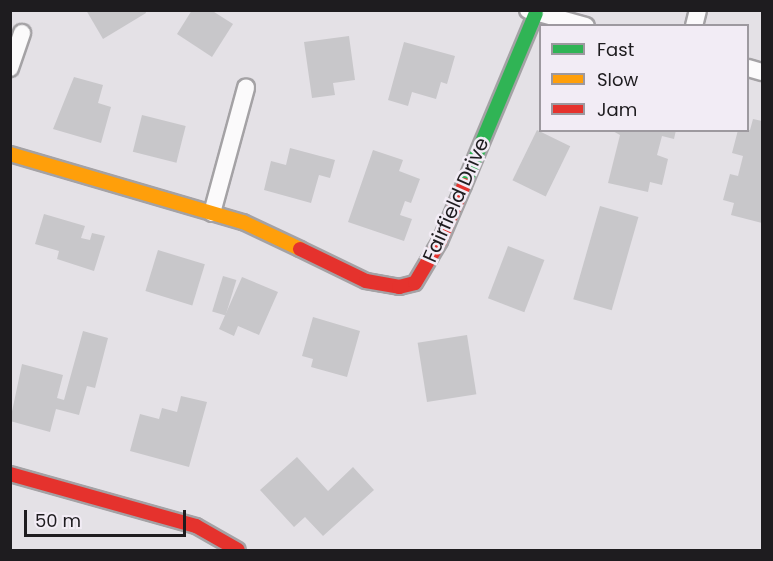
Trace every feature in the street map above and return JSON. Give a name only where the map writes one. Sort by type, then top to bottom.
[{"type":"street","points":[[532,12],[578,24]]},
{"type":"street","name":"Fairfield Drive","points":[[10,154],[243,222],[366,281],[399,287],[415,283],[440,241],[532,12]]},
{"type":"street","points":[[10,68],[22,33]]},
{"type":"street","points":[[212,213],[246,88]]},
{"type":"street","points":[[10,474],[196,526],[231,543],[238,550]]},
{"type":"building","points":[[86,10],[145,10],[146,13],[103,39]]},
{"type":"building","points":[[192,10],[211,10],[233,24],[212,57],[177,34]]},
{"type":"building","points":[[349,36],[355,80],[333,83],[335,95],[312,98],[304,42]]},
{"type":"building","points":[[404,42],[455,56],[447,84],[441,82],[436,99],[412,92],[408,106],[388,100]]},
{"type":"building","points":[[74,77],[103,85],[98,103],[111,107],[101,143],[53,129]]},
{"type":"building","points":[[142,115],[186,126],[176,163],[133,152]]},
{"type":"building","points":[[753,119],[762,121],[762,223],[731,215],[734,203],[723,200],[730,174],[738,176],[743,156],[732,153],[737,132],[749,132]]},
{"type":"building","points":[[537,130],[570,146],[546,197],[512,180]]},
{"type":"building","points":[[615,132],[676,132],[674,139],[662,136],[657,155],[668,159],[662,185],[650,182],[648,192],[608,183],[620,135]]},
{"type":"building","points":[[290,148],[335,160],[330,178],[319,175],[311,203],[264,190],[271,161],[286,165]]},
{"type":"building","points":[[373,150],[403,160],[399,171],[420,179],[411,203],[405,201],[400,215],[412,219],[404,241],[348,222]]},
{"type":"building","points":[[600,206],[638,217],[612,310],[573,299]]},
{"type":"building","points":[[44,214],[85,226],[81,238],[90,240],[92,233],[105,236],[94,271],[57,259],[59,251],[35,244]]},
{"type":"building","points":[[508,246],[544,260],[524,312],[488,298]]},
{"type":"building","points":[[158,250],[205,264],[192,305],[145,291]]},
{"type":"building","points":[[223,276],[236,280],[226,315],[212,311]]},
{"type":"building","points":[[242,277],[278,292],[259,335],[238,326],[234,336],[219,329]]},
{"type":"building","points":[[313,317],[360,331],[347,377],[311,367],[313,359],[302,356]]},
{"type":"building","points":[[83,331],[108,338],[95,388],[87,386],[79,415],[56,409],[50,432],[10,421],[22,364],[63,375],[57,398],[64,400]]},
{"type":"building","points":[[467,335],[476,394],[427,402],[418,343]]},
{"type":"building","points":[[181,396],[207,402],[189,467],[130,451],[140,414],[159,419],[162,408],[177,412]]},
{"type":"building","points":[[297,457],[328,491],[353,467],[374,490],[323,536],[305,517],[294,527],[260,490]]},
{"type":"traffic: fast","points":[[464,185],[536,13]]},
{"type":"traffic: slow","points":[[10,154],[243,222],[300,249]]},
{"type":"traffic: jam","points":[[300,249],[366,281],[399,287],[415,283],[440,241],[464,185]]},
{"type":"traffic: jam","points":[[10,474],[196,526],[238,550]]}]
